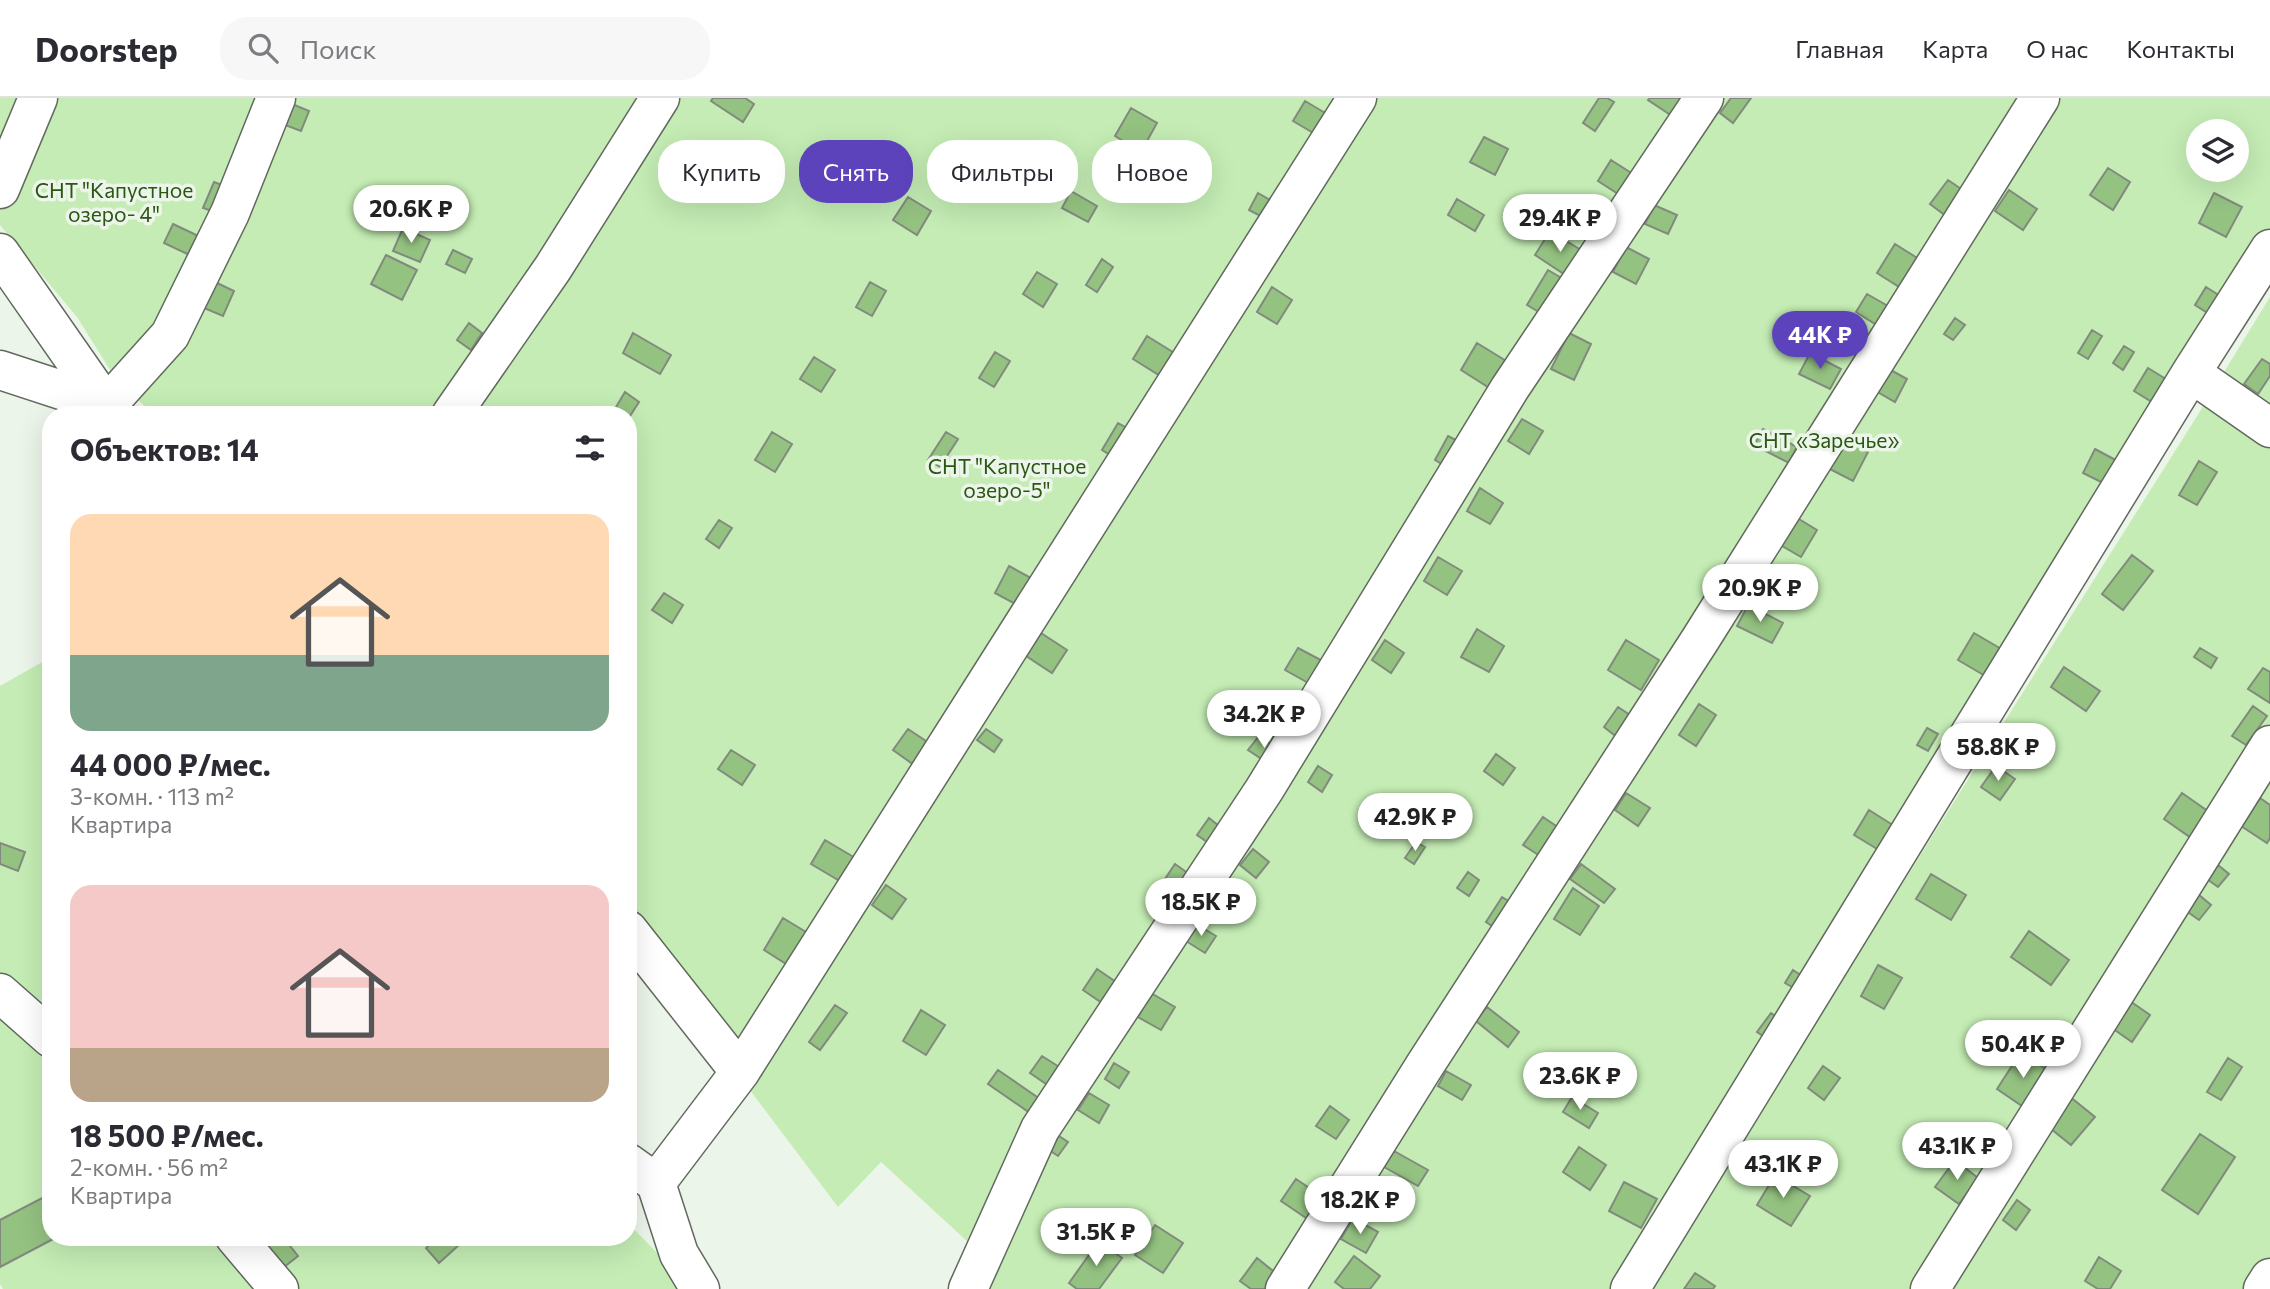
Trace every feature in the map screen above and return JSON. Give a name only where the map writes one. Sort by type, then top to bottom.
[{"type":"street","points":[[0,189],[38,98]]},
{"type":"street","points":[[113,406],[170,335],[230,213],[276,98]]},
{"type":"street","points":[[457,406],[553,268],[660,98]]},
{"type":"street","points":[[700,1289],[679,1254],[642,1173],[740,1072],[1357,98]]},
{"type":"street","points":[[968,1289],[1040,1129],[1264,789],[1510,388],[1704,98]]},
{"type":"street","points":[[1285,1289],[1433,1053],[1700,640],[2040,98]]},
{"type":"street","points":[[1630,1289],[2191,373],[2270,249]]},
{"type":"street","points":[[0,253],[107,406]]},
{"type":"street","points":[[0,370],[99,406]]},
{"type":"street","points":[[2191,373],[2270,428]]},
{"type":"street","points":[[1930,1289],[2270,745]]},
{"type":"street","points":[[637,941],[740,1072]]},
{"type":"street","points":[[0,993],[42,1030]]},
{"type":"street","points":[[243,1246],[279,1289]]},
{"type":"street","points":[[2263,1289],[2270,1278]]},
{"type":"green space","name":"СНТ \"Капустное озеро- 4\"","points":[[0,98],[266,98],[176,321],[117,381],[77,317],[0,225]]},
{"type":"green space","name":"СНТ \"Капустное озеро-5\"","points":[[289,98],[1685,98],[1456,473],[1048,1088],[968,1242],[881,1162],[838,1207],[713,1041],[637,923],[637,406],[145,406],[130,393]]},
{"type":"green space","name":"СНТ «Заречье»","points":[[1718,98],[2270,98],[2270,249],[1614,1289],[985,1289],[1044,1145],[1592,283]]},
{"type":"green space","points":[[2270,297],[2270,1289],[1647,1289],[2194,421]]},
{"type":"green space","points":[[42,662],[42,1246],[637,1246],[637,1232],[664,1260],[680,1289],[3,1289],[0,1284],[0,686]]},
{"type":"building","points":[[713,98],[745,98],[754,104],[743,122],[711,101]]},
{"type":"building","points":[[1599,98],[1614,102],[1595,131],[1583,123]]},
{"type":"building","points":[[1689,98],[1675,118],[1648,100]]},
{"type":"building","points":[[1731,98],[1751,98],[1733,123],[1720,113]]},
{"type":"building","points":[[285,101],[309,111],[301,131],[277,122]]},
{"type":"building","points":[[1305,101],[1332,117],[1320,137],[1293,121]]},
{"type":"building","points":[[1131,108],[1157,123],[1148,140],[1122,140],[1115,136]]},
{"type":"building","points":[[1484,137],[1508,149],[1495,175],[1470,162]]},
{"type":"building","points":[[1611,160],[1636,176],[1623,197],[1598,181]]},
{"type":"building","points":[[2108,168],[2130,182],[2113,210],[2090,195]]},
{"type":"building","points":[[1948,180],[1964,191],[1946,216],[1930,204]]},
{"type":"building","points":[[214,182],[233,189],[223,215],[203,208]]},
{"type":"building","points":[[2009,190],[2037,209],[2023,230],[1995,211]]},
{"type":"building","points":[[1258,193],[1277,204],[1268,220],[1249,210]]},
{"type":"building","points":[[2214,193],[2242,207],[2226,237],[2199,223]]},
{"type":"building","points":[[1078,195],[1097,206],[1088,222],[1062,208],[1065,203],[1078,203]]},
{"type":"building","points":[[1457,199],[1484,215],[1475,231],[1448,215]]},
{"type":"building","points":[[913,200],[931,211],[917,235],[893,220],[904,203],[913,203]]},
{"type":"building","points":[[1654,205],[1677,215],[1668,234],[1645,224]]},
{"type":"building","points":[[173,224],[207,240],[198,259],[164,243]]},
{"type":"building","points":[[403,228],[430,240],[420,262],[393,251]]},
{"type":"building","points":[[1550,231],[1586,253],[1570,278],[1535,255]]},
{"type":"building","points":[[1895,244],[1922,261],[1904,290],[1877,273]]},
{"type":"building","points":[[1626,247],[1649,259],[1636,284],[1613,272]]},
{"type":"building","points":[[453,250],[472,259],[465,273],[446,264]]},
{"type":"building","points":[[386,255],[417,270],[402,300],[371,284]]},
{"type":"building","points":[[1102,259],[1113,267],[1097,292],[1086,285]]},
{"type":"building","points":[[1548,270],[1570,283],[1549,318],[1527,305]]},
{"type":"building","points":[[1037,272],[1057,284],[1043,307],[1023,294]]},
{"type":"building","points":[[215,282],[234,291],[223,316],[204,308]]},
{"type":"building","points":[[870,282],[886,291],[872,316],[856,307]]},
{"type":"building","points":[[1272,287],[1292,300],[1277,324],[1257,312]]},
{"type":"building","points":[[2206,287],[2228,301],[2217,319],[2195,305]]},
{"type":"building","points":[[1867,294],[1895,310],[1883,329],[1856,312]]},
{"type":"building","points":[[1955,318],[1965,325],[1953,340],[1944,334]]},
{"type":"building","points":[[469,323],[482,333],[471,350],[457,340]]},
{"type":"building","points":[[2092,330],[2102,336],[2088,359],[2078,353]]},
{"type":"building","points":[[633,333],[671,355],[660,374],[623,353]]},
{"type":"building","points":[[1569,333],[1591,344],[1574,380],[1551,369]]},
{"type":"building","points":[[1147,336],[1176,354],[1162,377],[1133,359]]},
{"type":"building","points":[[1477,343],[1516,367],[1499,394],[1461,370]]},
{"type":"building","points":[[2124,346],[2134,352],[2123,370],[2113,363]]},
{"type":"building","points":[[995,352],[1010,361],[994,387],[979,378]]},
{"type":"building","points":[[1810,353],[1841,369],[1830,389],[1799,374]]},
{"type":"building","points":[[814,357],[835,370],[821,392],[800,379]]},
{"type":"building","points":[[2262,359],[2270,364],[2270,376],[2258,394],[2244,384]]},
{"type":"building","points":[[1887,368],[1907,379],[1895,402],[1874,390]]},
{"type":"building","points":[[2148,368],[2174,384],[2160,407],[2134,391]]},
{"type":"building","points":[[625,392],[639,402],[636,406],[617,406]]},
{"type":"building","points":[[1522,419],[1543,431],[1529,454],[1508,441]]},
{"type":"building","points":[[1118,423],[1134,432],[1118,460],[1102,450]]},
{"type":"building","points":[[1763,429],[1797,447],[1789,463],[1754,445]]},
{"type":"building","points":[[772,432],[792,444],[775,472],[755,460]]},
{"type":"building","points":[[946,432],[958,439],[940,467],[928,460]]},
{"type":"building","points":[[1448,436],[1469,447],[1455,472],[1435,460]]},
{"type":"building","points":[[1839,437],[1868,452],[1853,481],[1824,466]]},
{"type":"building","points":[[2095,449],[2123,464],[2111,487],[2083,473]]},
{"type":"building","points":[[2199,461],[2217,472],[2197,505],[2179,495]]},
{"type":"building","points":[[1480,488],[1503,503],[1490,524],[1467,511]]},
{"type":"building","points":[[1794,516],[1817,530],[1801,557],[1777,543]]},
{"type":"building","points":[[719,520],[732,528],[719,548],[706,539]]},
{"type":"building","points":[[2132,555],[2153,571],[2123,610],[2102,594]]},
{"type":"building","points":[[1438,557],[1462,571],[1447,595],[1424,581]]},
{"type":"building","points":[[1009,566],[1040,583],[1025,609],[995,593]]},
{"type":"building","points":[[664,593],[683,605],[672,623],[652,610]]},
{"type":"building","points":[[1748,605],[1783,623],[1772,643],[1737,626]]},
{"type":"building","points":[[1477,629],[1504,646],[1489,672],[1461,657]]},
{"type":"building","points":[[1041,633],[1067,650],[1052,673],[1026,656]]},
{"type":"building","points":[[1974,633],[2003,650],[1987,677],[1958,660]]},
{"type":"building","points":[[1385,640],[1404,653],[1391,673],[1372,660]]},
{"type":"building","points":[[1626,640],[1659,660],[1641,690],[1608,670]]},
{"type":"building","points":[[1298,648],[1332,666],[1319,689],[1285,670]]},
{"type":"building","points":[[2200,648],[2217,658],[2211,668],[2194,657]]},
{"type":"building","points":[[2064,667],[2100,691],[2086,711],[2051,687]]},
{"type":"building","points":[[2263,668],[2270,672],[2270,703],[2248,689]]},
{"type":"building","points":[[1699,704],[1716,715],[1696,746],[1679,735]]},
{"type":"building","points":[[2253,706],[2267,716],[2246,745],[2232,736]]},
{"type":"building","points":[[1618,707],[1633,717],[1618,738],[1604,727]]},
{"type":"building","points":[[1927,728],[1938,734],[1928,751],[1917,745]]},
{"type":"building","points":[[908,729],[929,743],[914,765],[893,750]]},
{"type":"building","points":[[986,729],[1002,740],[994,752],[977,740]]},
{"type":"building","points":[[1259,736],[1279,750],[1269,764],[1248,750]]},
{"type":"building","points":[[731,750],[755,765],[742,785],[718,769]]},
{"type":"building","points":[[1496,754],[1515,768],[1503,785],[1484,771]]},
{"type":"building","points":[[1318,766],[1332,775],[1322,792],[1308,782]]},
{"type":"building","points":[[1996,766],[2015,779],[2000,800],[1981,787]]},
{"type":"building","points":[[1626,793],[1650,808],[1638,826],[1615,810]]},
{"type":"building","points":[[2182,793],[2212,814],[2194,840],[2164,819]]},
{"type":"building","points":[[2260,798],[2270,805],[2270,838],[2267,843],[2241,826]]},
{"type":"building","points":[[1869,810],[1907,834],[1892,858],[1854,835]]},
{"type":"building","points":[[1543,817],[1565,832],[1546,860],[1523,845]]},
{"type":"building","points":[[1209,818],[1224,830],[1213,846],[1197,835]]},
{"type":"building","points":[[825,840],[862,862],[848,886],[811,864]]},
{"type":"building","points":[[1416,842],[1425,847],[1414,864],[1405,858]]},
{"type":"building","points":[[0,843],[25,852],[18,871],[0,864]]},
{"type":"building","points":[[1253,849],[1269,862],[1256,878],[1240,865]]},
{"type":"building","points":[[1175,864],[1196,879],[1176,908],[1155,894]]},
{"type":"building","points":[[1581,864],[1615,889],[1604,903],[1570,879]]},
{"type":"building","points":[[2218,865],[2229,874],[2218,887],[2207,879]]},
{"type":"building","points":[[1468,872],[1479,880],[1469,896],[1457,888]]},
{"type":"building","points":[[1931,874],[1966,895],[1951,920],[1916,899]]},
{"type":"building","points":[[886,885],[906,899],[892,919],[872,905]]},
{"type":"building","points":[[1573,888],[1599,906],[1580,935],[1554,919]]},
{"type":"building","points":[[2198,894],[2211,905],[2199,920],[2185,910]]},
{"type":"building","points":[[1502,897],[1515,905],[1498,930],[1486,922]]},
{"type":"building","points":[[783,918],[811,935],[791,967],[764,950]]},
{"type":"building","points":[[1196,924],[1216,936],[1205,953],[1186,941]]},
{"type":"building","points":[[2029,931],[2069,960],[2051,985],[2011,957]]},
{"type":"building","points":[[1878,965],[1902,978],[1884,1009],[1861,996]]},
{"type":"building","points":[[1097,969],[1119,984],[1105,1005],[1083,990]]},
{"type":"building","points":[[1793,970],[1810,981],[1802,993],[1785,983]]},
{"type":"building","points":[[1151,993],[1175,1007],[1161,1030],[1138,1017]]},
{"type":"building","points":[[2130,1001],[2150,1015],[2132,1042],[2112,1028]]},
{"type":"building","points":[[835,1005],[847,1013],[820,1050],[809,1042]]},
{"type":"building","points":[[1487,1007],[1519,1032],[1508,1047],[1476,1021]]},
{"type":"building","points":[[921,1010],[945,1025],[926,1055],[903,1041]]},
{"type":"building","points":[[1771,1013],[1783,1021],[1769,1040],[1757,1032]]},
{"type":"building","points":[[2021,1052],[2050,1072],[2025,1108],[1997,1089]]},
{"type":"building","points":[[1042,1056],[1067,1072],[1055,1090],[1030,1073]]},
{"type":"building","points":[[2228,1058],[2242,1067],[2221,1100],[2207,1092]]},
{"type":"building","points":[[1114,1063],[1129,1072],[1119,1088],[1105,1079]]},
{"type":"building","points":[[1823,1066],[1840,1078],[1824,1100],[1808,1088]]},
{"type":"building","points":[[998,1070],[1040,1099],[1030,1113],[988,1084]]},
{"type":"building","points":[[1446,1071],[1471,1085],[1462,1100],[1438,1086]]},
{"type":"building","points":[[1089,1093],[1109,1105],[1099,1123],[1078,1110]]},
{"type":"building","points":[[2069,1096],[2095,1117],[2071,1145],[2045,1124]]},
{"type":"building","points":[[1572,1097],[1598,1113],[1589,1128],[1563,1112]]},
{"type":"building","points":[[1330,1106],[1349,1120],[1336,1139],[1316,1126]]},
{"type":"building","points":[[1053,1132],[1068,1142],[1058,1156],[1043,1146]]},
{"type":"building","points":[[2200,1134],[2235,1157],[2198,1214],[2162,1190]]},
{"type":"building","points":[[1579,1147],[1606,1165],[1590,1190],[1563,1172]]},
{"type":"building","points":[[1394,1151],[1428,1170],[1418,1186],[1384,1167]]},
{"type":"building","points":[[1955,1160],[1978,1178],[1959,1204],[1935,1187]]},
{"type":"building","points":[[1775,1175],[1810,1196],[1791,1226],[1757,1205]]},
{"type":"building","points":[[1296,1179],[1333,1204],[1318,1226],[1281,1201]]},
{"type":"building","points":[[1624,1182],[1657,1199],[1641,1228],[1609,1211]]},
{"type":"building","points":[[42,1198],[42,1245],[0,1267],[0,1220]]},
{"type":"building","points":[[2017,1200],[2030,1210],[2016,1230],[2003,1220]]},
{"type":"building","points":[[1353,1218],[1378,1232],[1366,1253],[1341,1239]]},
{"type":"building","points":[[1155,1225],[1183,1243],[1163,1273],[1135,1255]]},
{"type":"building","points":[[1099,1241],[1122,1258],[1099,1289],[1077,1289],[1069,1283]]},
{"type":"building","points":[[258,1246],[290,1246],[298,1256],[279,1271]]},
{"type":"building","points":[[428,1246],[458,1246],[439,1263],[426,1248]]},
{"type":"building","points":[[1354,1256],[1380,1276],[1370,1289],[1344,1289],[1335,1282]]},
{"type":"building","points":[[2099,1257],[2121,1271],[2110,1289],[2098,1289],[2085,1281]]},
{"type":"building","points":[[1257,1258],[1283,1279],[1275,1289],[1251,1289],[1240,1281]]},
{"type":"building","points":[[1695,1273],[1715,1286],[1713,1289],[1684,1289]]}]
